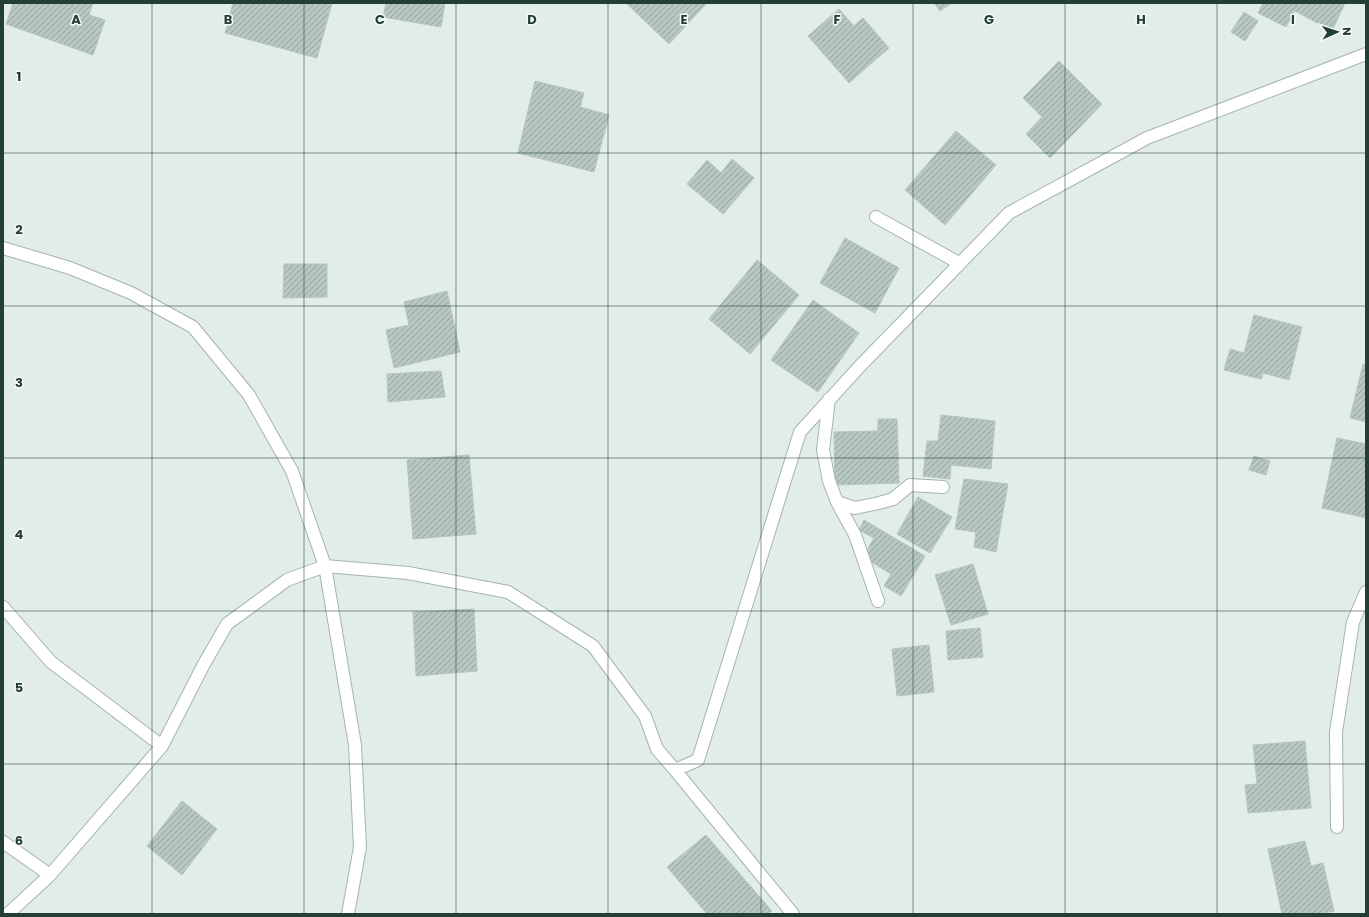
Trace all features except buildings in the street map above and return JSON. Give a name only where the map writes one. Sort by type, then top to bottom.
[{"type":"street","points":[[674,770],[698,760],[800,432],[829,399],[959,263],[1009,213],[1146,138],[1366,54]]},
{"type":"street","points":[[876,217],[959,263]]},
{"type":"street","points":[[3,248],[70,268],[131,293],[193,327],[249,395],[292,470],[325,566],[354,745],[360,848],[348,914]]},
{"type":"street","points":[[829,399],[823,450],[829,481],[836,502],[855,535],[878,601]]},
{"type":"street","points":[[836,502],[855,508],[893,499],[910,486],[943,487]]},
{"type":"street","points":[[8,914],[50,875],[162,746],[204,664],[228,624],[287,580],[325,566],[408,573],[508,592],[593,646],[645,716],[657,750],[794,914]]},
{"type":"street","points":[[1337,827],[1336,732],[1353,622],[1366,592]]},
{"type":"street","points":[[3,607],[51,662],[162,746]]},
{"type":"street","points":[[3,842],[50,875]]}]
